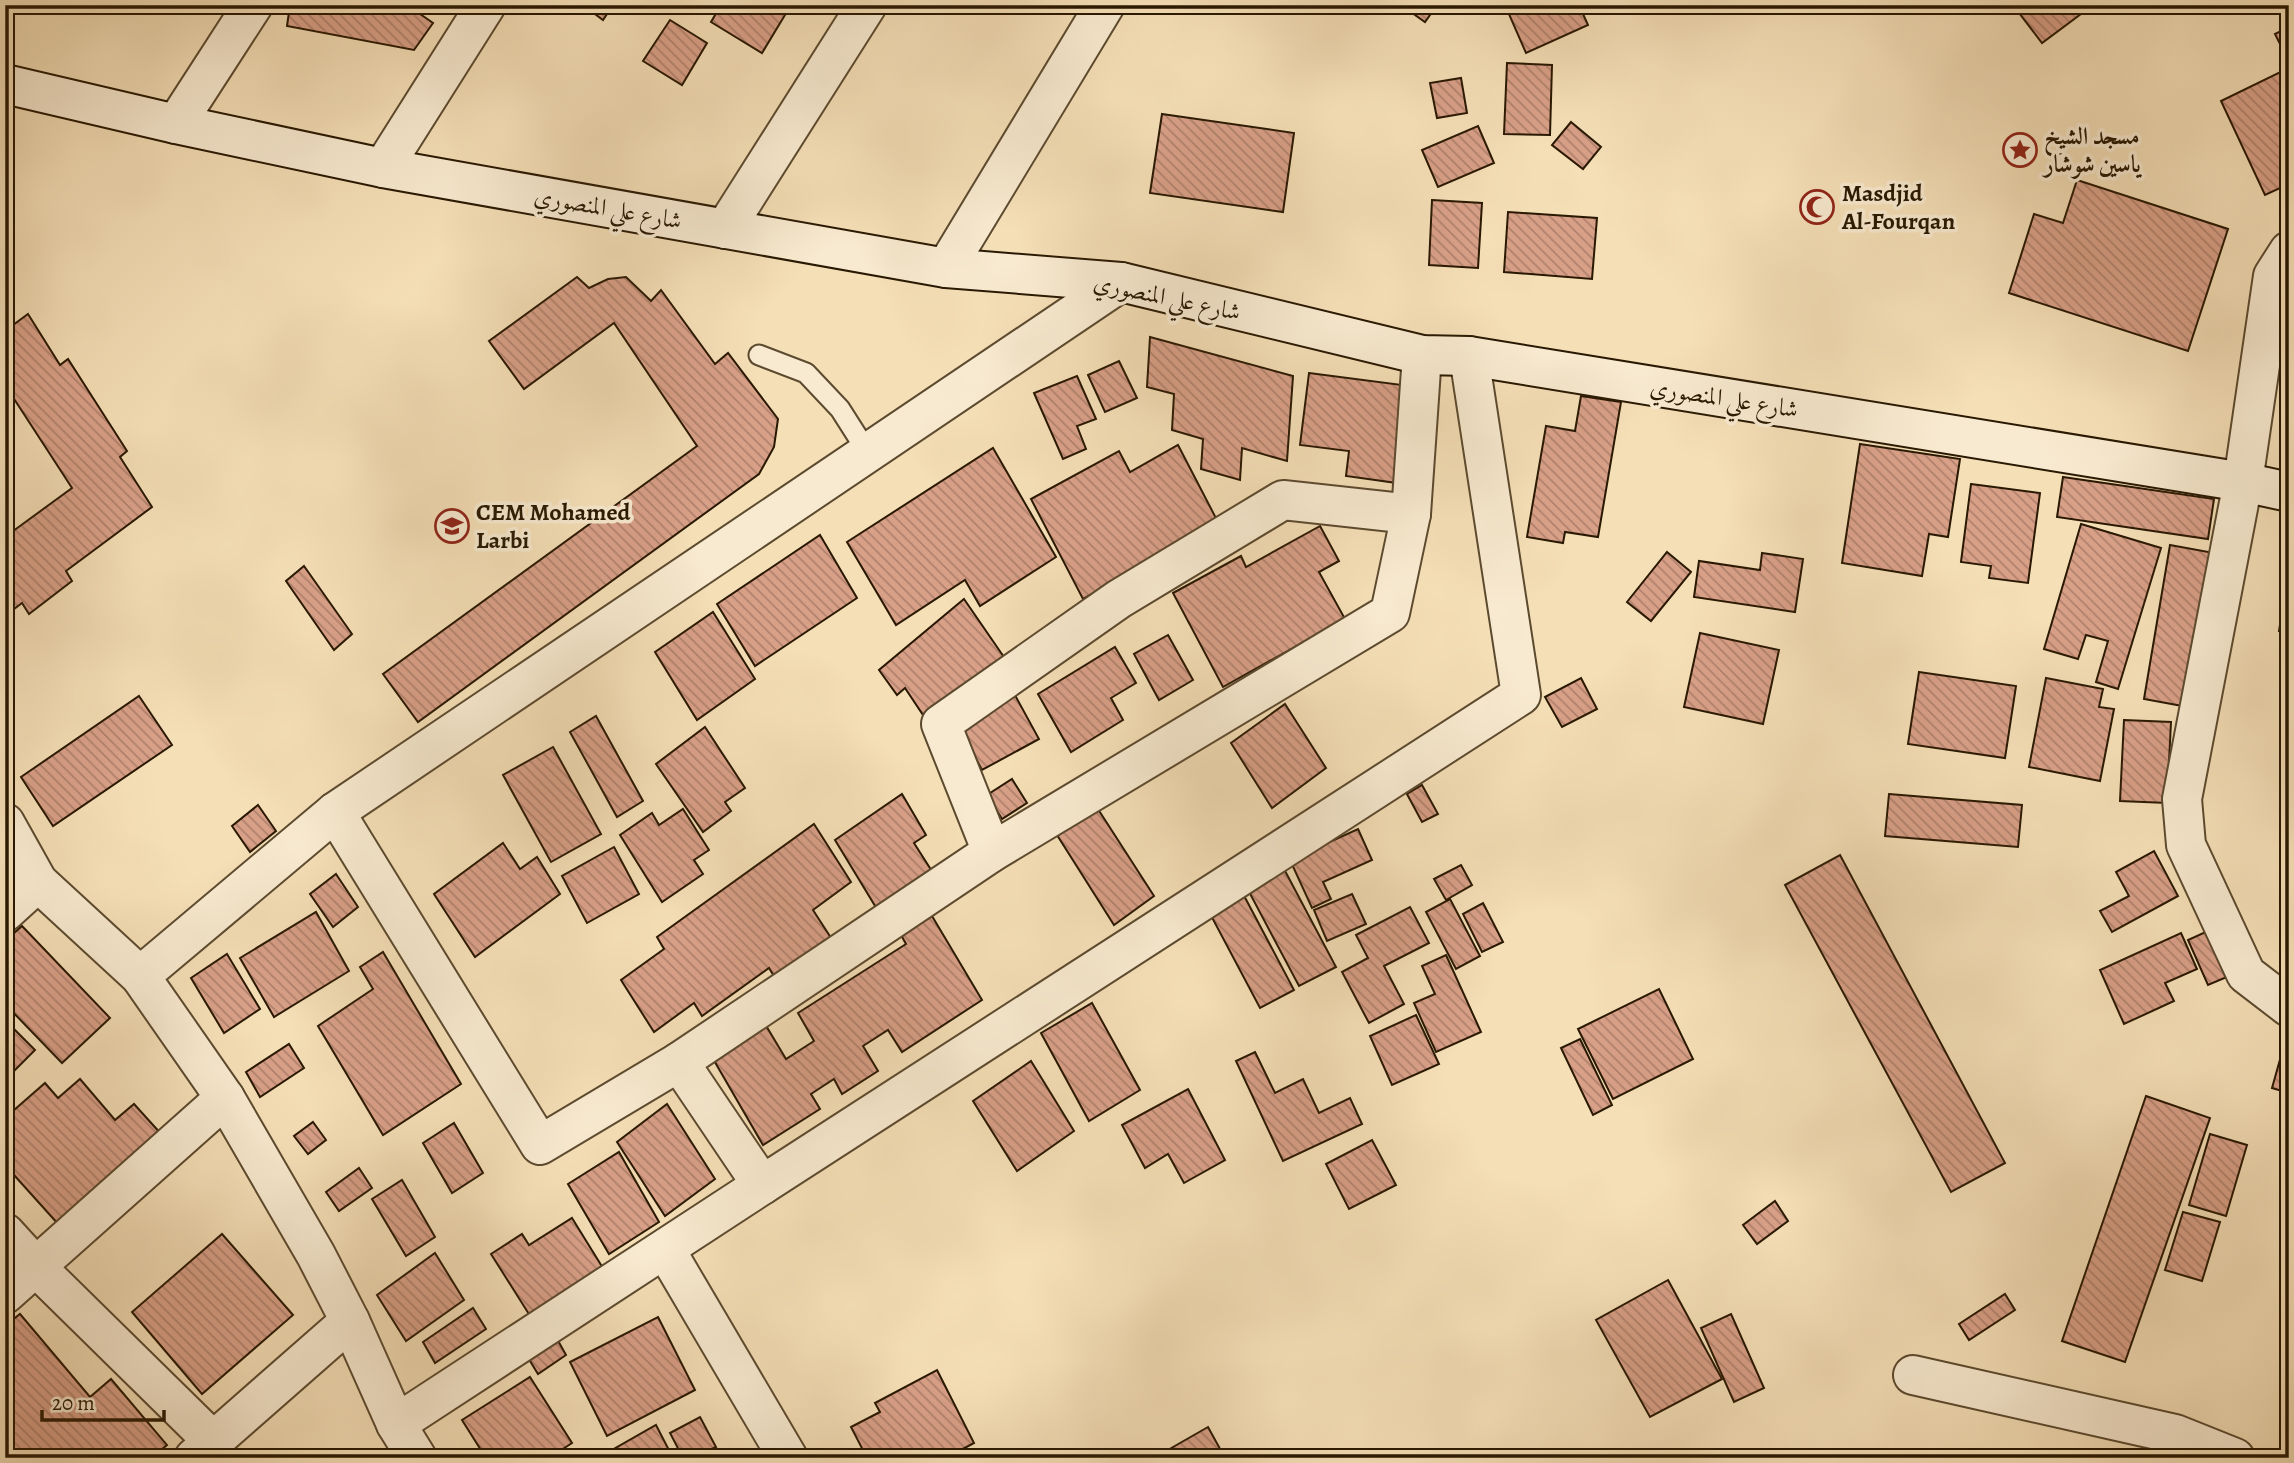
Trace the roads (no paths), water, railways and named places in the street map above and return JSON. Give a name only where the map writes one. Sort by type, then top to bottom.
[{"type":"street","points":[[176,124],[253,5]]},
{"type":"street","points":[[383,169],[486,5]]},
{"type":"street","points":[[725,229],[867,5]]},
{"type":"street","points":[[946,268],[1105,5]]},
{"type":"street","name":"شارع علي المنصوري","points":[[5,84],[383,169],[946,268],[1121,282],[1422,355],[1469,356],[2243,482],[2289,492]]},
{"type":"street","points":[[2289,251],[2273,276],[2243,482],[2182,799],[2186,845],[2246,974],[2289,1007]]},
{"type":"street","points":[[140,976],[335,813],[1121,282]]},
{"type":"street","points":[[335,813],[540,1145],[679,1062],[992,852],[1390,613],[1411,514],[1422,355]]},
{"type":"street","points":[[396,1424],[1521,695],[1469,356]]},
{"type":"street","points":[[992,852],[941,724],[1119,599],[1283,500],[1411,514]]},
{"type":"street","points":[[5,823],[38,882],[140,976],[225,1098],[316,1255],[350,1321],[396,1424],[417,1458]]},
{"type":"street","points":[[5,912],[38,882]]},
{"type":"street","points":[[679,1062],[762,1185]]},
{"type":"street","points":[[5,1294],[225,1098]]},
{"type":"street","points":[[5,1233],[203,1449],[350,1321]]},
{"type":"street","points":[[665,1249],[788,1458]]},
{"type":"street","points":[[1913,1375],[2175,1434],[2235,1458]]},
{"type":"lane","points":[[759,355],[806,373],[840,409],[868,453]]},
{"type":"place","name":"مسجد الشيخ ياسين شوشار","points":[[2020,150]]},
{"type":"place","name":"Masdjid Al-Fourqan","points":[[1817,207]]},
{"type":"place","name":"CEM Mohamed Larbi","points":[[452,526]]}]
